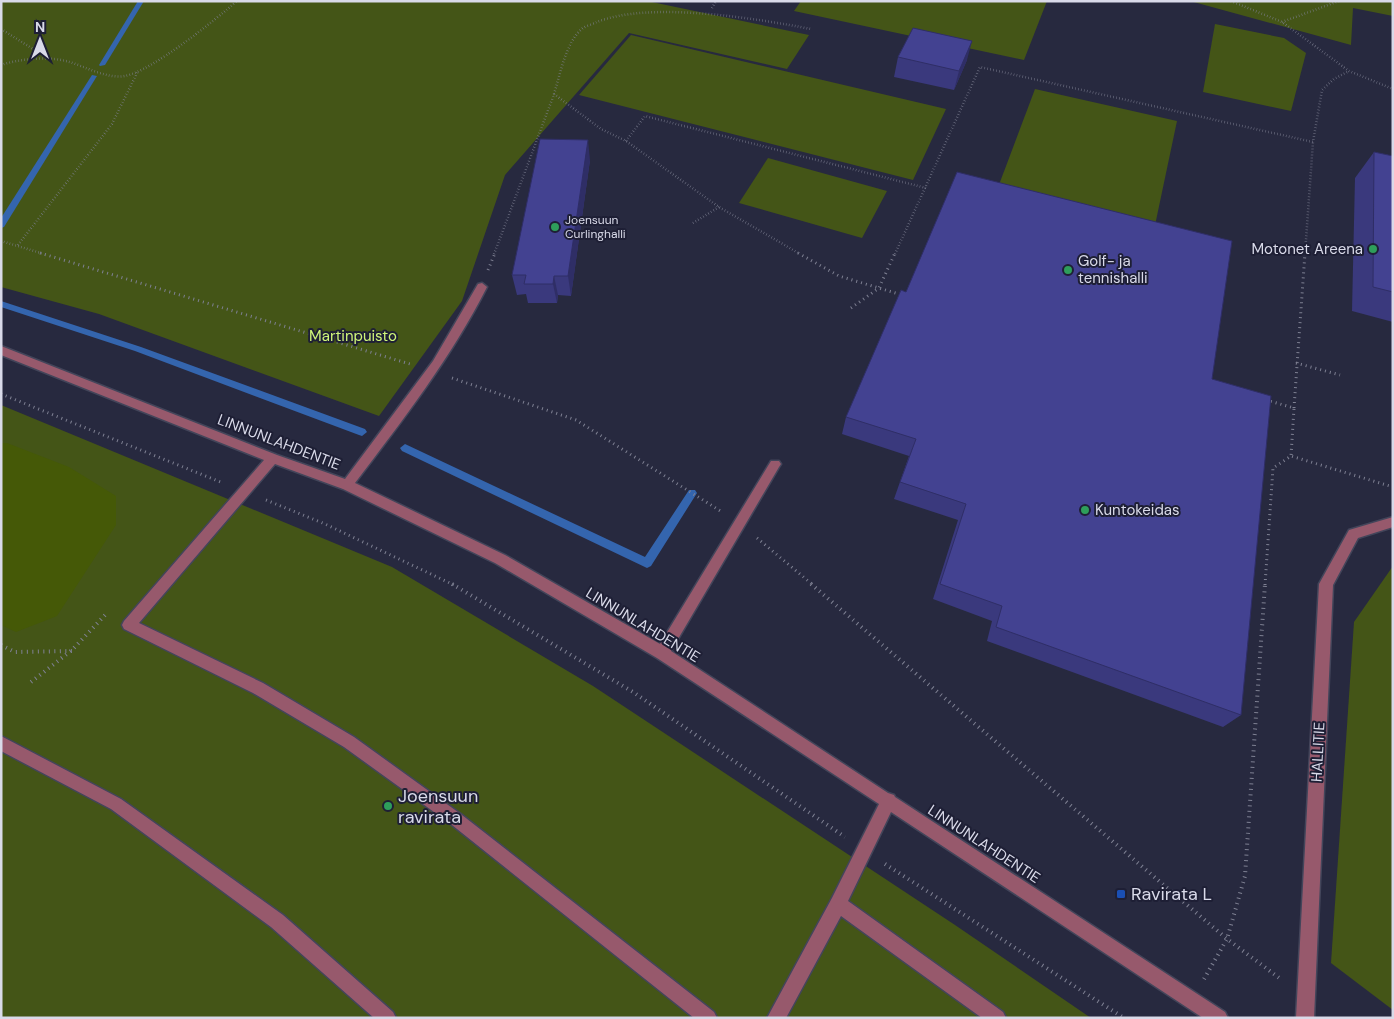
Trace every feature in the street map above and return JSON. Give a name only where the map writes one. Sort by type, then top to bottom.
[{"type":"street","points":[[347,485],[433,371],[470,312],[482,287]]},
{"type":"street","name":"LINNUNLAHDENTIE","points":[[1,350],[273,458],[347,485],[500,559],[662,653],[1219,1018]]},
{"type":"street","points":[[273,458],[129,625],[258,688],[349,742],[457,820],[708,1018]]},
{"type":"street","points":[[662,653],[775,464]]},
{"type":"street","name":"HALLITIE","points":[[1305,1018],[1326,584],[1354,534],[1393,522]]},
{"type":"street","points":[[1,742],[116,804],[277,921],[387,1018]]},
{"type":"street","points":[[776,1018],[866,851],[889,800]]},
{"type":"street","points":[[838,904],[997,1018]]},
{"type":"path","points":[[1,65],[35,59],[63,60],[108,74],[126,76],[153,63],[237,1]]},
{"type":"path","points":[[712,8],[716,1]]},
{"type":"path","points":[[1231,1],[1282,22],[1349,70],[1393,90]]},
{"type":"path","points":[[1282,22],[1339,1]]},
{"type":"path","points":[[704,7],[721,10]]},
{"type":"path","points":[[730,12],[811,29]]},
{"type":"path","points":[[482,287],[554,94],[562,67],[583,28],[600,16]]},
{"type":"path","points":[[1,29],[50,60]]},
{"type":"path","points":[[851,308],[879,288],[980,68],[1313,142]]},
{"type":"path","points":[[18,245],[112,124],[138,70]]},
{"type":"path","points":[[1291,456],[1313,142],[1322,90],[1334,79],[1349,70]]},
{"type":"path","points":[[554,94],[601,129],[626,141],[719,207],[839,276],[908,297]]},
{"type":"path","points":[[626,141],[645,116],[926,188]]},
{"type":"path","points":[[693,223],[719,207]]},
{"type":"path","points":[[1296,364],[1340,375]]},
{"type":"path","points":[[1,394],[325,524],[442,578],[633,692],[866,851],[1122,1017]]},
{"type":"path","points":[[1265,400],[1294,408]]},
{"type":"path","points":[[1291,456],[1393,487]]},
{"type":"path","points":[[1192,1000],[1226,939],[1245,876],[1273,468],[1291,456]]},
{"type":"path","points":[[1,645],[15,652],[73,651]]},
{"type":"path","points":[[31,682],[56,666]]},
{"type":"green space","name":"Martinpuisto","points":[[1,1],[647,1],[809,35],[787,69],[629,33],[505,175],[462,301],[379,416],[99,314],[1,287]]},
{"type":"green space","points":[[801,1],[1047,1],[1024,60],[794,11]]},
{"type":"green space","points":[[1190,1],[1393,1],[1393,16],[1353,8],[1351,45]]},
{"type":"green space","points":[[1215,24],[1284,38],[1306,53],[1291,111],[1203,92]]},
{"type":"green space","points":[[631,35],[946,109],[913,180],[579,95]]},
{"type":"green space","points":[[1035,89],[1177,121],[1154,230],[997,190]]},
{"type":"green space","points":[[768,158],[887,191],[862,238],[739,203]]},
{"type":"green space","name":"Joensuun ravirata","points":[[1,405],[392,567],[593,686],[955,925],[1091,1018],[1,1018]]},
{"type":"green space","points":[[1,443],[7,443],[69,467],[116,496],[116,525],[57,616],[16,632],[1,625]]},
{"type":"green space","points":[[1393,566],[1393,1010],[1331,963],[1354,622]]},
{"type":"building","points":[[913,28],[972,41],[959,71],[898,57]]},
{"type":"building","name":"Joensuun Curlinghalli","points":[[540,139],[588,140],[568,276],[554,276],[553,284],[524,284],[526,275],[512,275]]},
{"type":"building","points":[[1374,152],[1393,156],[1393,292],[1373,287]]},
{"type":"building","name":"Kuntokeidas","points":[[957,172],[1232,241],[1212,379],[1271,396],[1241,715],[996,627],[1002,606],[940,584],[966,504],[900,482],[916,439],[846,417],[901,290],[906,292]]},
{"type":"waterway","points":[[102,65],[141,1]]},
{"type":"waterway","points":[[1,225],[94,76]]},
{"type":"waterway","points":[[1,304],[138,349],[362,432]]},
{"type":"waterway","points":[[405,448],[647,563],[692,493]]},
{"type":"place","name":"Joensuun Curlinghalli","points":[[555,227]]},
{"type":"place","name":"Motonet Areena","points":[[1373,249]]},
{"type":"place","name":"Golf- ja tennishalli","points":[[1068,270]]},
{"type":"place","name":"Kuntokeidas","points":[[1085,510]]},
{"type":"place","name":"Joensuun ravirata","points":[[388,806]]},
{"type":"place","name":"Ravirata L","points":[[1121,894]]}]
